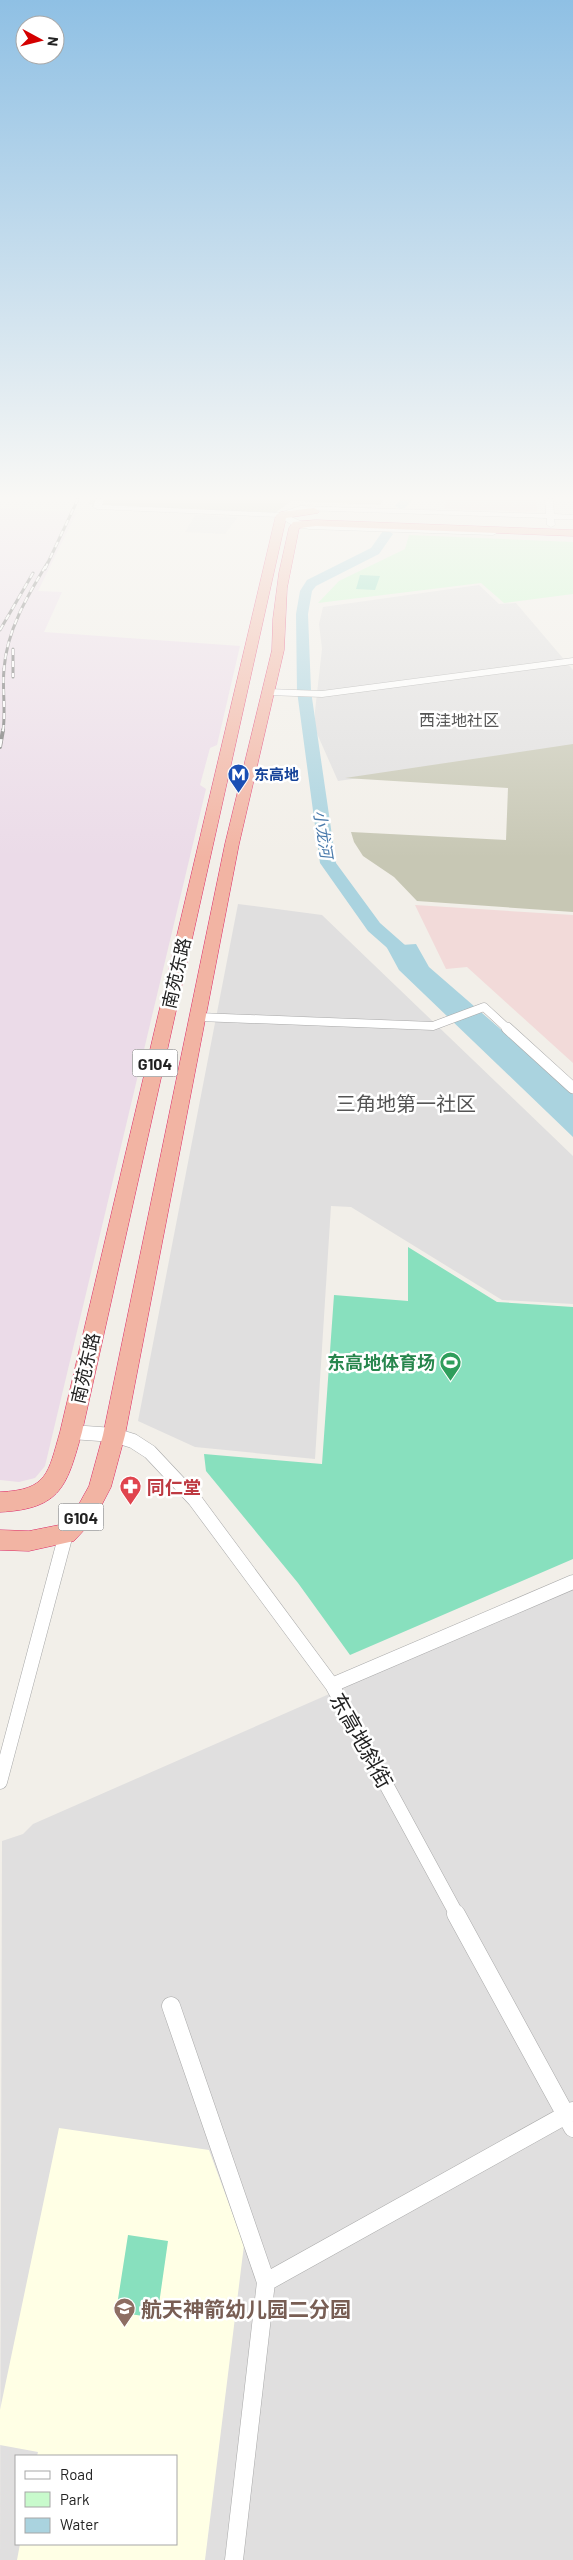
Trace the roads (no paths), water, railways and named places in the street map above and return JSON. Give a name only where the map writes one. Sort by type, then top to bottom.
[{"type":"highway","name":"南苑东路","points":[[71,1432],[257,618]]},
{"type":"highway","name":"南苑东路","points":[[114,1434],[232,844],[276,692],[277,618]]},
{"type":"highway","name":"G104","points":[[0,1502],[22,1502],[41,1495],[56,1479],[71,1432]]},
{"type":"highway","name":"G104","points":[[0,1540],[30,1541],[66,1534],[86,1511],[100,1487],[114,1434]]},
{"type":"street","points":[[276,692],[322,694],[573,661]]},
{"type":"street","points":[[199,1016],[433,1026],[484,1007],[573,1088]]},
{"type":"street","name":"东高地斜街","points":[[71,1432],[114,1434],[133,1441],[150,1452],[195,1500],[332,1685],[571,2118]]},
{"type":"street","points":[[0,1782],[66,1534]]},
{"type":"street","points":[[332,1685],[573,1582]]},
{"type":"street","points":[[171,2006],[266,2282],[234,2560]]},
{"type":"street","points":[[266,2282],[571,2118]]},
{"type":"water","points":[[416,944],[429,967],[573,1092],[573,1137],[399,970],[386,946]]},
{"type":"waterway","name":"小龙河","points":[[302,618],[304,691],[328,863],[374,927],[416,964]]},
{"type":"railway","points":[[0,630],[7,618]]},
{"type":"railway","points":[[3,731],[4,669],[9,640],[17,618]]},
{"type":"railway","points":[[13,649],[13,677]]},
{"type":"railway","points":[[0,747],[3,730]]},
{"type":"place","name":"东高地","points":[[238,793]]},
{"type":"place","name":"东高地体育场","points":[[451,1381]]},
{"type":"place","name":"同仁堂","points":[[131,1506]]},
{"type":"place","name":"航天神箭幼儿园二分园","points":[[125,2327]]},
{"type":"district","name":"西洼地社区","points":[[459,719]]},
{"type":"district","name":"三角地第一社区","points":[[406,1103]]}]
